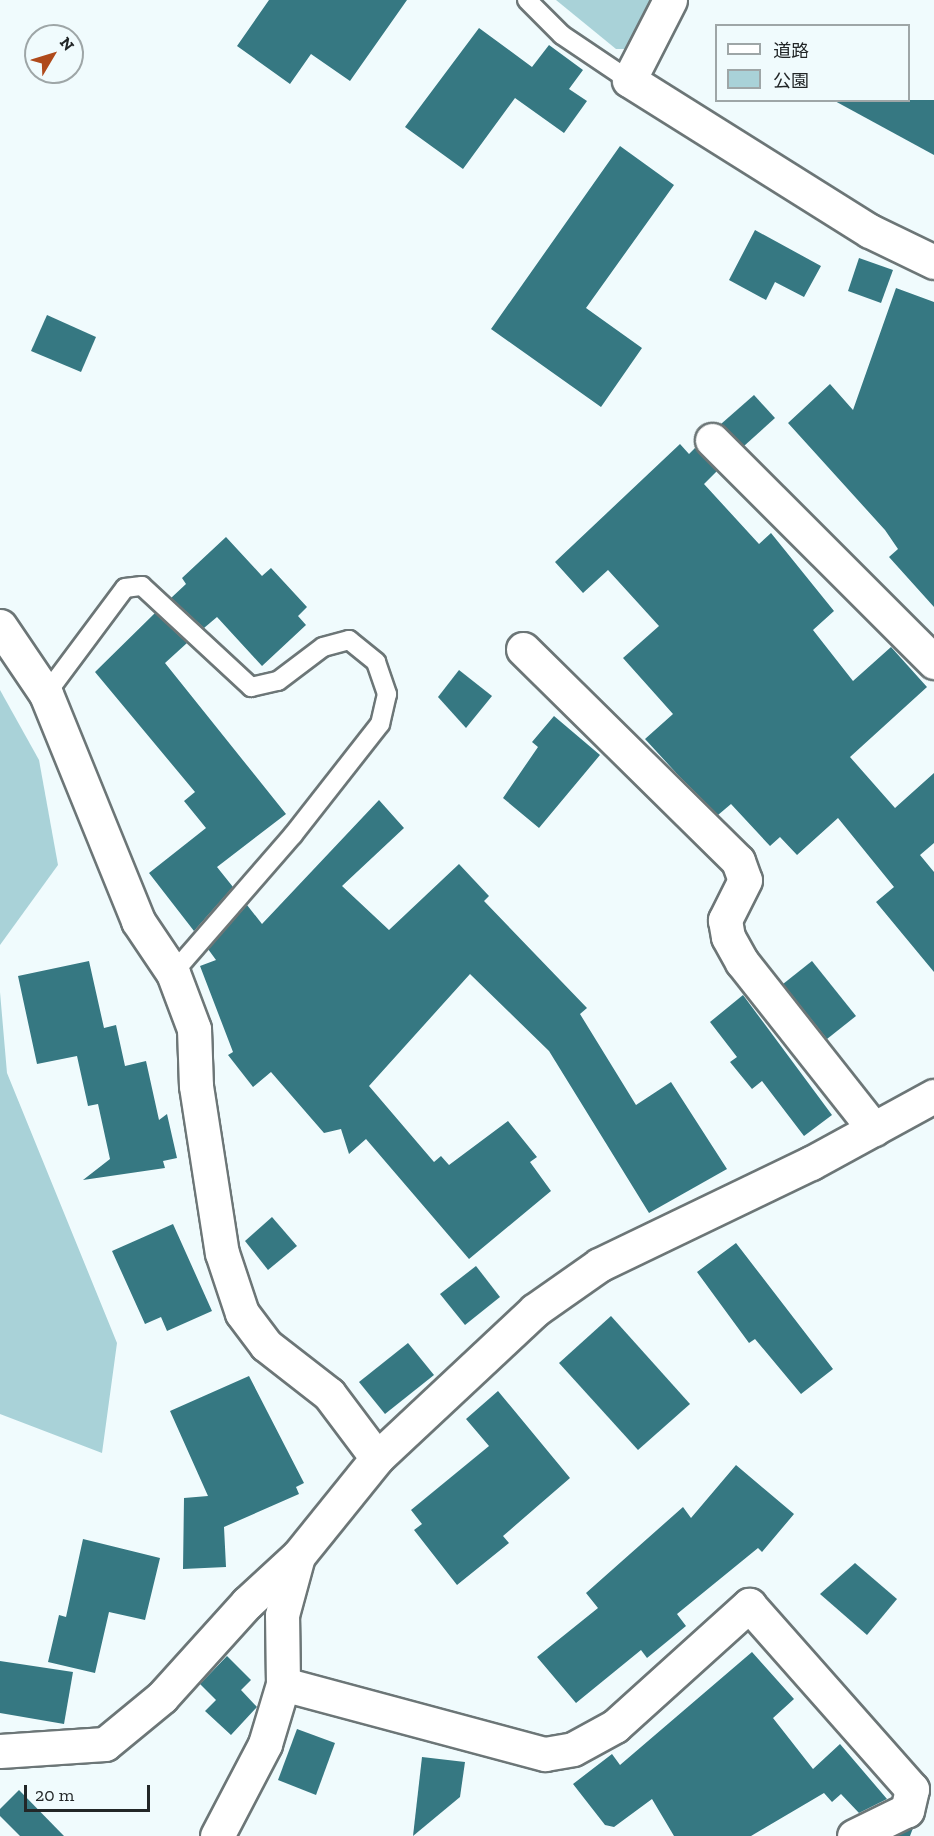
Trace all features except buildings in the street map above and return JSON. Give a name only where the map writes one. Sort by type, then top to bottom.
[{"type":"street","points":[[670,0],[629,80],[870,231],[934,262]]},
{"type":"street","points":[[712,440],[934,662]]},
{"type":"street","points":[[0,626],[46,694],[138,921],[173,973],[194,1029],[196,1086],[222,1253],[242,1313],[266,1345],[329,1394],[377,1458]]},
{"type":"street","points":[[523,649],[738,861],[745,880],[725,920],[728,937],[742,962],[874,1129]]},
{"type":"street","points":[[0,1751],[105,1744],[162,1697],[247,1603],[298,1556],[377,1458],[536,1310],[599,1265],[874,1129],[934,1096]]},
{"type":"street","points":[[217,1836],[265,1743],[283,1684],[282,1615],[298,1556]]},
{"type":"street","points":[[283,1684],[545,1755],[573,1749],[615,1726],[749,1605],[912,1789],[907,1810],[854,1836]]},
{"type":"lane","points":[[527,0],[562,35],[629,80]]},
{"type":"lane","points":[[46,694],[125,588],[142,586],[251,687],[278,681],[324,647],[349,640],[376,662],[387,694],[380,724],[293,835],[173,973]]},
{"type":"green space","points":[[556,0],[656,0],[631,49],[616,49]]},
{"type":"green space","points":[[0,690],[39,760],[58,865],[0,945]]},
{"type":"green space","points":[[0,992],[7,1073],[117,1343],[102,1453],[0,1414]]}]
